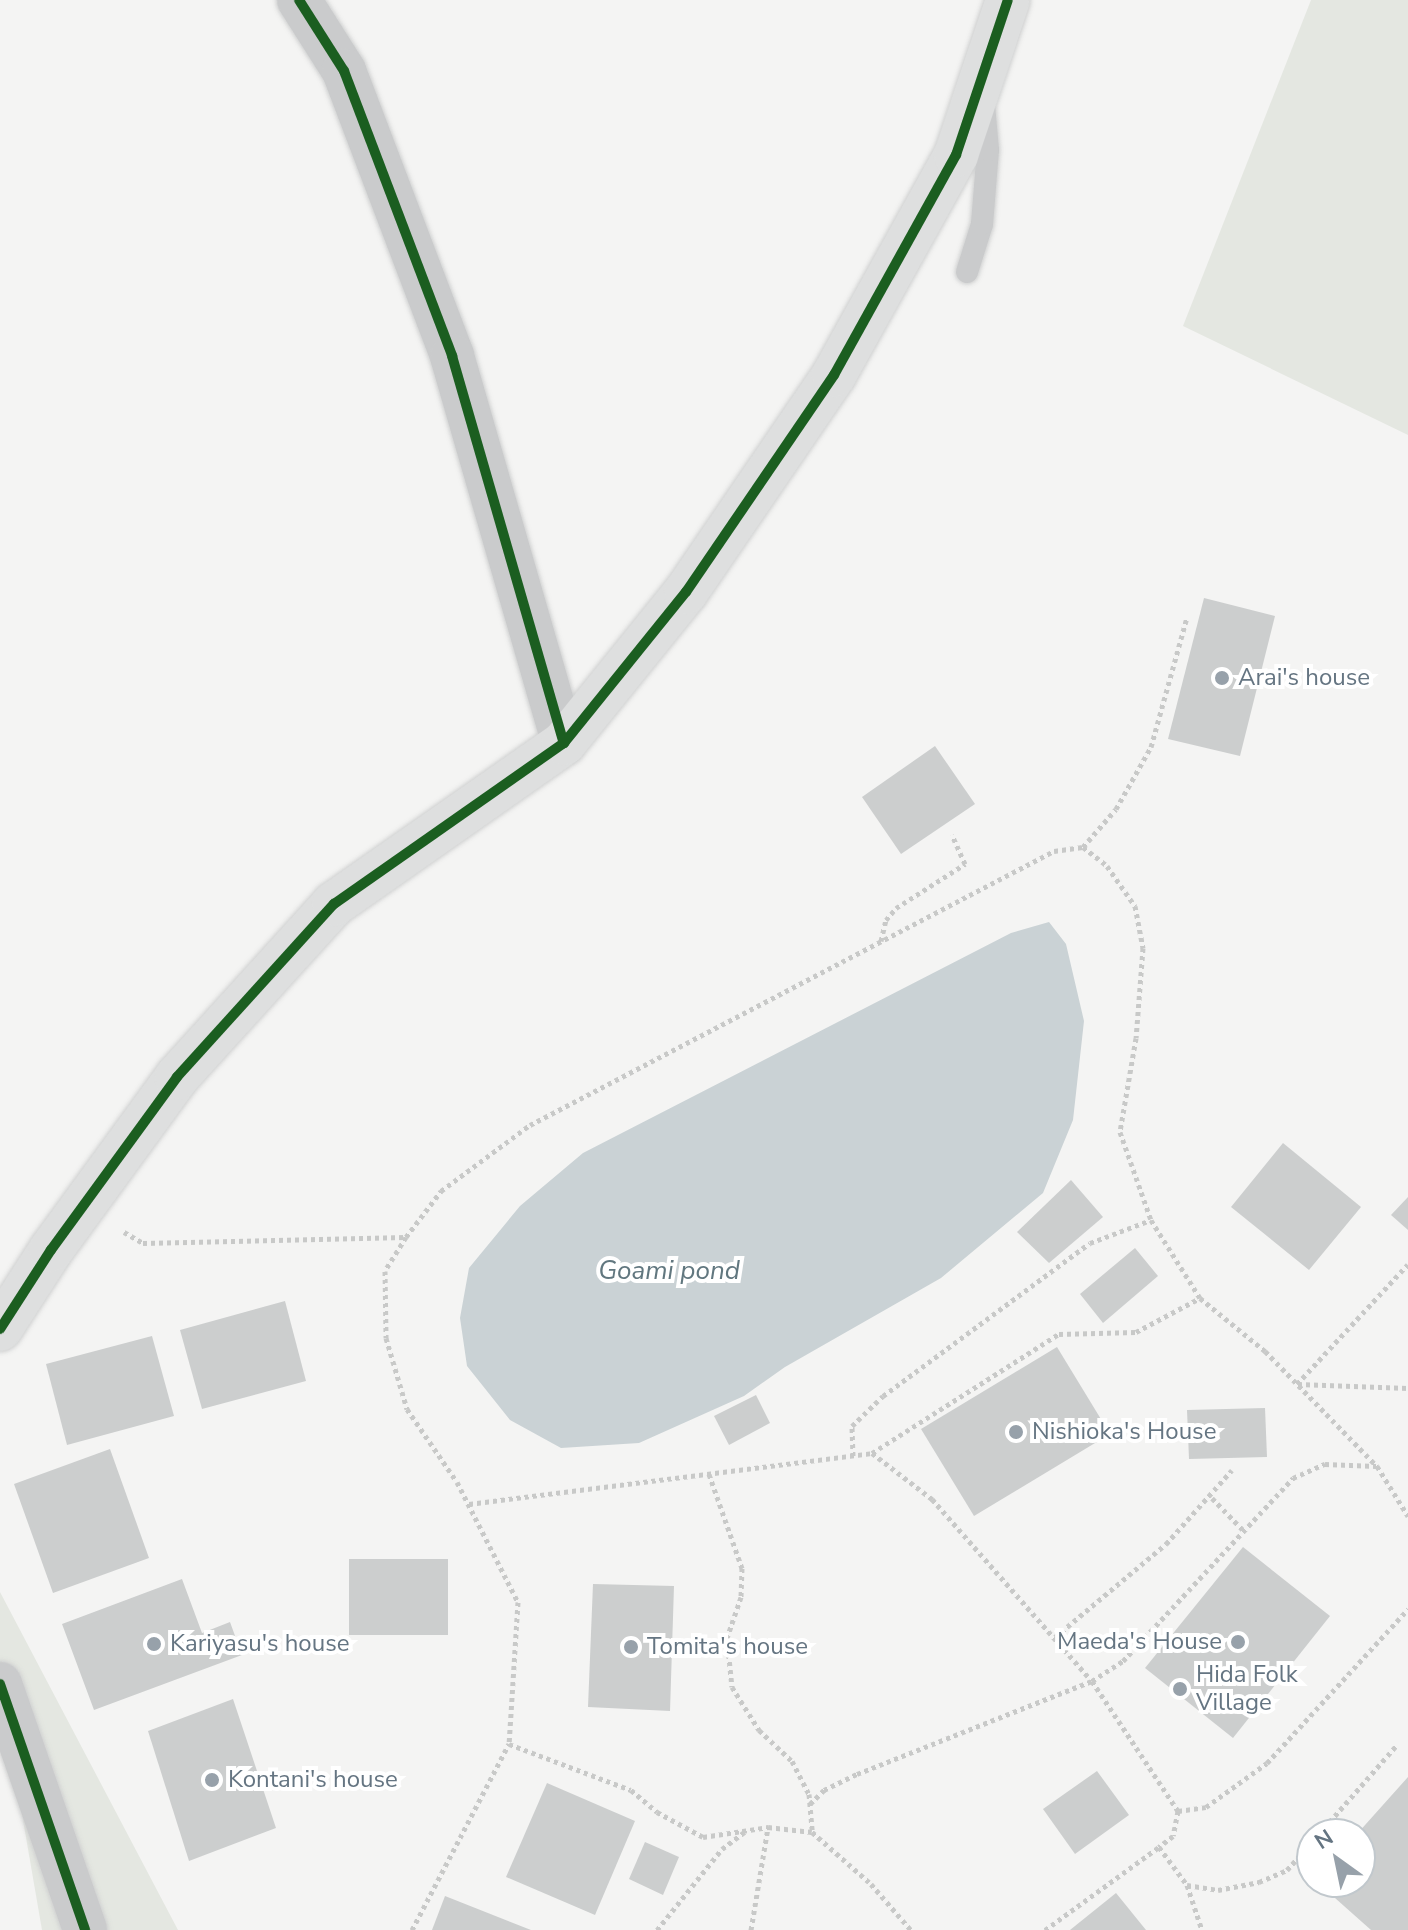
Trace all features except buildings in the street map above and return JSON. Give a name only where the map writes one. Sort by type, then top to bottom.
[{"type":"street","points":[[299,0],[344,71],[452,356],[564,743]]},
{"type":"street","points":[[0,1329],[81,1208],[177,1077],[334,904],[564,743],[686,592],[834,375],[956,155],[1008,0]]},
{"type":"street","points":[[0,1684],[85,1930]]},
{"type":"lane","points":[[967,272],[982,224],[988,150],[981,80]]},
{"type":"path","points":[[412,1930],[509,1744],[518,1602],[469,1504],[407,1409],[386,1338],[385,1271],[441,1191],[530,1125],[1054,851],[1083,847],[1116,809],[1151,747],[1187,617]]},
{"type":"path","points":[[881,942],[886,920],[896,908],[965,864],[952,835]]},
{"type":"path","points":[[1083,847],[1107,866],[1135,906],[1143,948],[1136,1038],[1120,1132],[1151,1220],[1200,1298],[1265,1351],[1377,1466],[1408,1516]]},
{"type":"path","points":[[81,1208],[143,1243],[406,1237]]},
{"type":"path","points":[[853,1456],[852,1426],[883,1396],[1090,1243],[1151,1220]]},
{"type":"path","points":[[1297,1384],[1408,1264]]},
{"type":"path","points":[[469,1504],[872,1453],[1059,1334],[1136,1332],[1200,1298]]},
{"type":"path","points":[[1297,1384],[1408,1388]]},
{"type":"path","points":[[872,1453],[932,1499],[1055,1637],[1092,1681],[1178,1811],[1173,1836],[1045,1930]]},
{"type":"path","points":[[810,1804],[824,1790],[857,1774],[1092,1681],[1123,1661],[1293,1478],[1325,1464],[1377,1466]]},
{"type":"path","points":[[1055,1637],[1166,1544],[1212,1498],[1232,1470]]},
{"type":"path","points":[[709,1474],[742,1568],[741,1597],[727,1638],[732,1687],[759,1730],[792,1761],[810,1804],[812,1832]]},
{"type":"path","points":[[1212,1498],[1243,1530]]},
{"type":"path","points":[[1178,1811],[1206,1807],[1267,1763],[1408,1609]]},
{"type":"path","points":[[509,1744],[631,1790],[657,1812],[703,1837],[768,1827],[812,1832],[871,1884],[911,1930]]},
{"type":"path","points":[[1333,1818],[1397,1745]]},
{"type":"path","points":[[751,1930],[768,1827]]},
{"type":"path","points":[[657,1930],[722,1849],[748,1829]]},
{"type":"path","points":[[1159,1847],[1187,1885],[1202,1930]]},
{"type":"path","points":[[1187,1885],[1218,1890],[1259,1882],[1287,1870],[1296,1860]]},
{"type":"shaded area","points":[[1311,0],[1408,0],[1408,435],[1183,326]]},
{"type":"shaded area","points":[[0,1592],[178,1930],[42,1930],[0,1687]]},
{"type":"water","name":"Goami pond","points":[[1049,922],[1066,944],[1084,1021],[1073,1120],[1043,1193],[941,1278],[785,1367],[744,1396],[639,1443],[561,1448],[510,1420],[467,1366],[460,1318],[469,1268],[520,1206],[583,1153],[1011,933]]},
{"type":"cycle path","points":[[299,0],[344,71],[452,356],[564,743]]},
{"type":"cycle path","points":[[0,1329],[51,1250],[177,1077],[334,904],[564,743],[686,592],[834,375],[956,155],[1008,0]]},
{"type":"cycle path","points":[[0,1684],[85,1930]]},
{"type":"place","name":"Arai's house","points":[[1222,678]]},
{"type":"place","name":"Nishioka's House","points":[[1016,1432]]},
{"type":"place","name":"Maeda's House","points":[[1238,1642]]},
{"type":"place","name":"Kariyasu's house","points":[[154,1644]]},
{"type":"place","name":"Tomita's house","points":[[631,1647]]},
{"type":"place","name":"Hida Folk Village","points":[[1180,1689]]},
{"type":"place","name":"Kontani's house","points":[[212,1780]]}]
